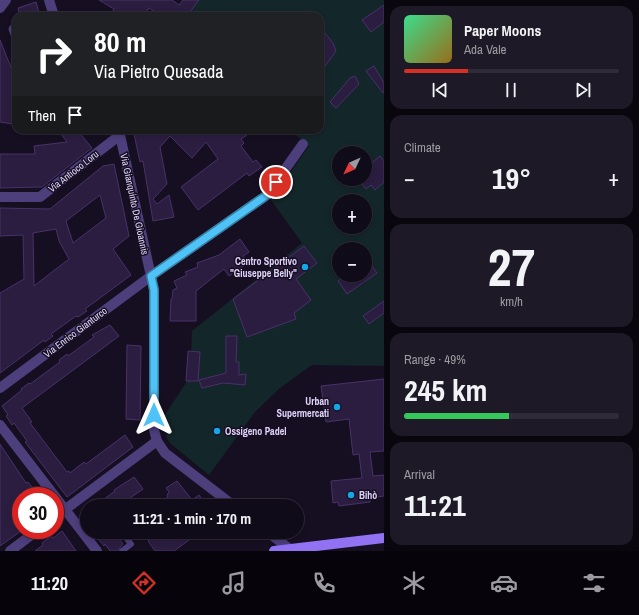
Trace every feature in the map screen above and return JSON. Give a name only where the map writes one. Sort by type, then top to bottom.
[{"type":"main road","points":[[274,551],[384,538]]},
{"type":"street","points":[[0,8],[6,0]]},
{"type":"street","points":[[49,0],[53,12]]},
{"type":"street","name":"Via Antioco Loru","points":[[0,197],[40,197],[116,134]]},
{"type":"street","name":"Via Gianquinto De Gioannis","points":[[118,134],[154,290],[154,430],[157,441]]},
{"type":"street","name":"Via Enrico Gianturco","points":[[0,388],[151,276],[267,195],[303,144]]},
{"type":"street","points":[[0,425],[97,551]]},
{"type":"street","points":[[66,509],[157,441],[165,453],[225,499]]},
{"type":"street","points":[[10,551],[26,539]]},
{"type":"street","points":[[277,539],[290,550]]},
{"type":"lane","points":[[122,551],[131,544],[127,539]]},
{"type":"green space","name":"Centro Sportivo \"Giuseppe Belly\"","points":[[199,0],[384,0],[384,366],[312,365],[280,388],[255,412],[209,475],[167,439],[164,416],[190,377],[192,331],[302,243],[271,200],[309,146],[295,134],[324,134],[324,12],[190,12]]},
{"type":"building","points":[[99,0],[172,0],[179,5],[183,0],[199,0],[190,12],[155,12],[149,8],[146,12],[112,12],[114,9]]},
{"type":"building","points":[[36,2],[39,12],[19,12],[18,8]]},
{"type":"building","points":[[384,5],[384,22],[371,32],[362,20]]},
{"type":"building","points":[[324,32],[333,43],[336,51],[324,68]]},
{"type":"building","points":[[0,40],[12,70],[12,124],[0,122]]},
{"type":"building","points":[[374,66],[384,83],[383,93],[366,71]]},
{"type":"building","points":[[355,76],[359,84],[336,108],[330,102],[350,78]]},
{"type":"building","points":[[61,134],[80,134],[92,148],[42,187],[0,188],[0,154],[35,154],[34,146],[67,142]]},
{"type":"building","points":[[134,134],[248,134],[241,139],[244,143],[241,146],[253,162],[256,160],[262,167],[249,176],[247,173],[198,210],[181,187],[218,159],[206,142],[192,158],[170,136],[160,147],[167,184],[153,199],[157,204],[169,195],[174,217],[153,221],[143,161],[140,162]]},
{"type":"building","points":[[380,156],[384,161],[384,182],[375,190],[372,186],[372,163]]},
{"type":"building","points":[[114,164],[129,236],[113,249],[131,275],[85,309],[87,311],[78,317],[76,316],[51,334],[53,336],[45,342],[44,340],[0,373],[0,293],[24,279],[23,235],[0,236],[0,208],[50,209],[103,166]],"holes":[[[100,195],[106,218],[73,243],[66,221]],[[56,229],[59,241],[69,259],[34,286],[33,233]]]},
{"type":"building","points":[[240,239],[249,252],[243,256],[248,263],[229,276],[224,269],[196,291],[196,321],[170,321],[171,299],[173,290],[177,288],[174,281],[187,275],[185,272],[198,267],[197,263],[219,255]]},
{"type":"building","points":[[304,246],[317,263],[296,279],[311,300],[294,313],[296,319],[247,337],[233,299]]},
{"type":"building","points":[[372,266],[377,273],[372,276]]},
{"type":"building","points":[[339,282],[364,282],[347,294]]},
{"type":"building","points":[[384,301],[384,313],[369,324],[363,316]]},
{"type":"building","points":[[110,325],[119,336],[22,408],[32,422],[30,423],[67,472],[69,471],[70,473],[84,462],[86,464],[125,435],[133,447],[67,497],[64,493],[64,487],[59,487],[25,442],[27,441],[14,423],[12,425],[2,406],[22,390],[21,389],[60,362],[59,360],[67,354],[68,356],[94,337],[92,335]]},
{"type":"building","points":[[226,336],[237,336],[236,362],[239,362],[239,375],[246,374],[245,385],[223,383],[202,388],[199,380],[226,373]]},
{"type":"building","points":[[127,345],[141,346],[140,420],[126,419]]},
{"type":"building","points":[[188,351],[200,352],[198,381],[186,381]]},
{"type":"building","points":[[384,379],[384,451],[370,452],[373,476],[384,475],[384,496],[370,498],[370,502],[339,506],[338,502],[333,503],[331,481],[362,478],[359,454],[353,455],[349,419],[326,422],[321,386]]},
{"type":"building","points":[[0,444],[26,483],[28,482],[32,487],[12,487],[12,537],[0,546]]},
{"type":"building","points":[[134,477],[143,489],[129,499],[104,499],[115,491],[114,490]]},
{"type":"building","points":[[177,481],[191,499],[165,499],[168,497],[167,495],[169,492],[166,488]]},
{"type":"building","points":[[199,495],[202,499],[193,499]]},
{"type":"building","points":[[64,534],[76,551],[35,551],[43,545],[42,543],[47,539],[64,539]]},
{"type":"building","points":[[98,539],[119,539],[123,544],[117,551],[110,551],[105,544],[104,546]]},
{"type":"building","points":[[151,539],[190,539],[174,551],[155,551],[148,541]]},
{"type":"place","name":"Centro Sportivo \"Giuseppe Belly\"","points":[[305,267]]},
{"type":"place","name":"Urban Supermercati","points":[[337,407]]},
{"type":"place","name":"Ossigeno Padel","points":[[217,431]]},
{"type":"place","name":"Bihò","points":[[351,495]]},
{"type":"route","points":[[154,415],[154,290],[151,276],[267,195],[276,182]]}]
